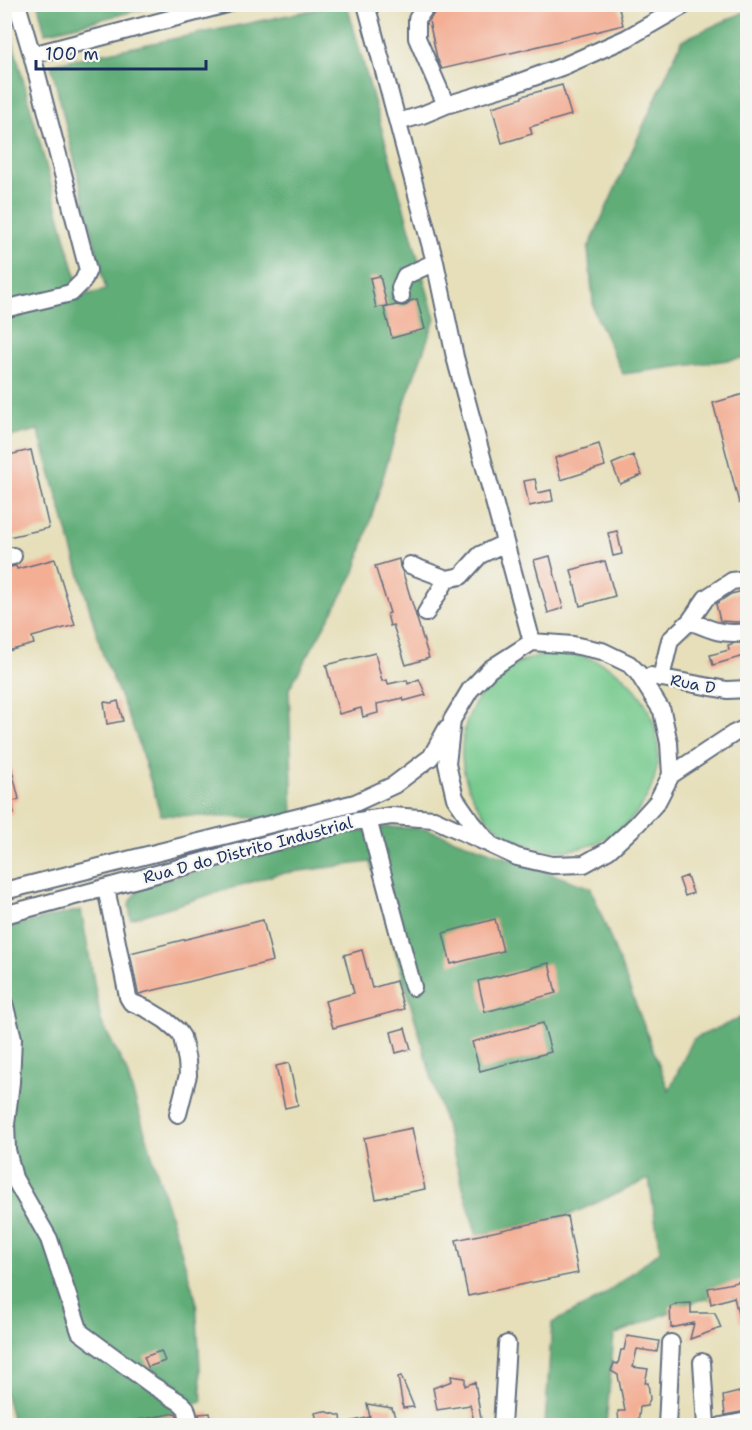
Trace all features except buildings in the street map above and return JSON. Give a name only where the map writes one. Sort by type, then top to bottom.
[{"type":"street","points":[[4,309],[71,293],[84,281],[88,270],[17,4]]},
{"type":"street","points":[[32,55],[227,4]]},
{"type":"street","points":[[366,4],[435,262],[455,357],[532,642],[573,645],[602,651],[628,664],[638,674],[662,711],[669,743],[671,775],[747,727]]},
{"type":"street","points":[[428,4],[417,20],[417,38],[446,105]]},
{"type":"street","points":[[398,122],[564,66],[627,38],[684,5]]},
{"type":"street","points":[[400,296],[400,288],[405,276],[435,262]]},
{"type":"street","points":[[410,565],[447,579],[461,576],[480,555],[505,543]]},
{"type":"street","points":[[426,614],[447,579]]},
{"type":"street","points":[[661,678],[670,640],[690,621],[706,598],[732,581],[747,579]]},
{"type":"street","points":[[690,621],[709,630],[729,634],[747,632]]},
{"type":"street","name":"Rua D do Distrito Industrial","points":[[4,891],[355,803],[394,785],[431,758],[470,690],[490,669],[532,642]]},
{"type":"street","name":"Rua D","points":[[638,674],[727,690],[747,689]]},
{"type":"street","points":[[452,720],[447,764],[455,798],[491,844]]},
{"type":"street","name":"Rua D do Distrito Industrial","points":[[4,915],[346,823],[391,816],[434,819],[517,857],[552,865],[584,864],[609,850],[637,824],[657,802],[671,775]]},
{"type":"street","points":[[368,819],[413,987]]},
{"type":"street","points":[[106,888],[128,997],[131,1002],[165,1020],[182,1037],[188,1076],[178,1114]]},
{"type":"street","points":[[4,1003],[13,1038],[6,1124],[7,1150],[14,1178],[49,1239],[80,1332],[152,1385],[181,1403],[186,1408],[191,1425]]},
{"type":"street","points":[[667,1425],[671,1343]]},
{"type":"street","points":[[501,1425],[507,1344]]},
{"type":"street","points":[[702,1362],[706,1425]]},
{"type":"street","points":[[721,1425],[742,1422]]},
{"type":"green space","points":[[38,4],[160,4],[160,5],[45,33]]},
{"type":"green space","points":[[337,5],[347,5],[435,319],[406,399],[355,572],[289,689],[293,819],[161,815],[136,735],[103,655],[38,430],[5,438],[4,9],[81,296],[106,290],[51,64]]},
{"type":"green space","points":[[747,11],[747,356],[623,374],[594,311],[588,249],[682,40]]},
{"type":"green space","points":[[560,654],[588,658],[606,666],[622,676],[636,690],[654,724],[658,752],[654,780],[646,798],[636,814],[622,828],[588,846],[560,850],[532,846],[514,838],[498,828],[484,814],[466,780],[462,752],[466,724],[474,706],[484,690],[498,676],[532,658]]},
{"type":"green space","points":[[389,827],[427,829],[591,888],[669,1091],[693,1039],[747,1015],[747,1296],[699,1300],[614,1335],[606,1425],[545,1425],[552,1323],[600,1298],[660,1251],[649,1179],[567,1216],[477,1236],[370,862],[277,874],[131,919],[129,904],[141,886],[338,835]]},
{"type":"green space","points":[[81,910],[101,1021],[126,1070],[196,1300],[202,1402],[179,1408],[168,1425],[14,1425],[4,1389],[4,928]]}]
